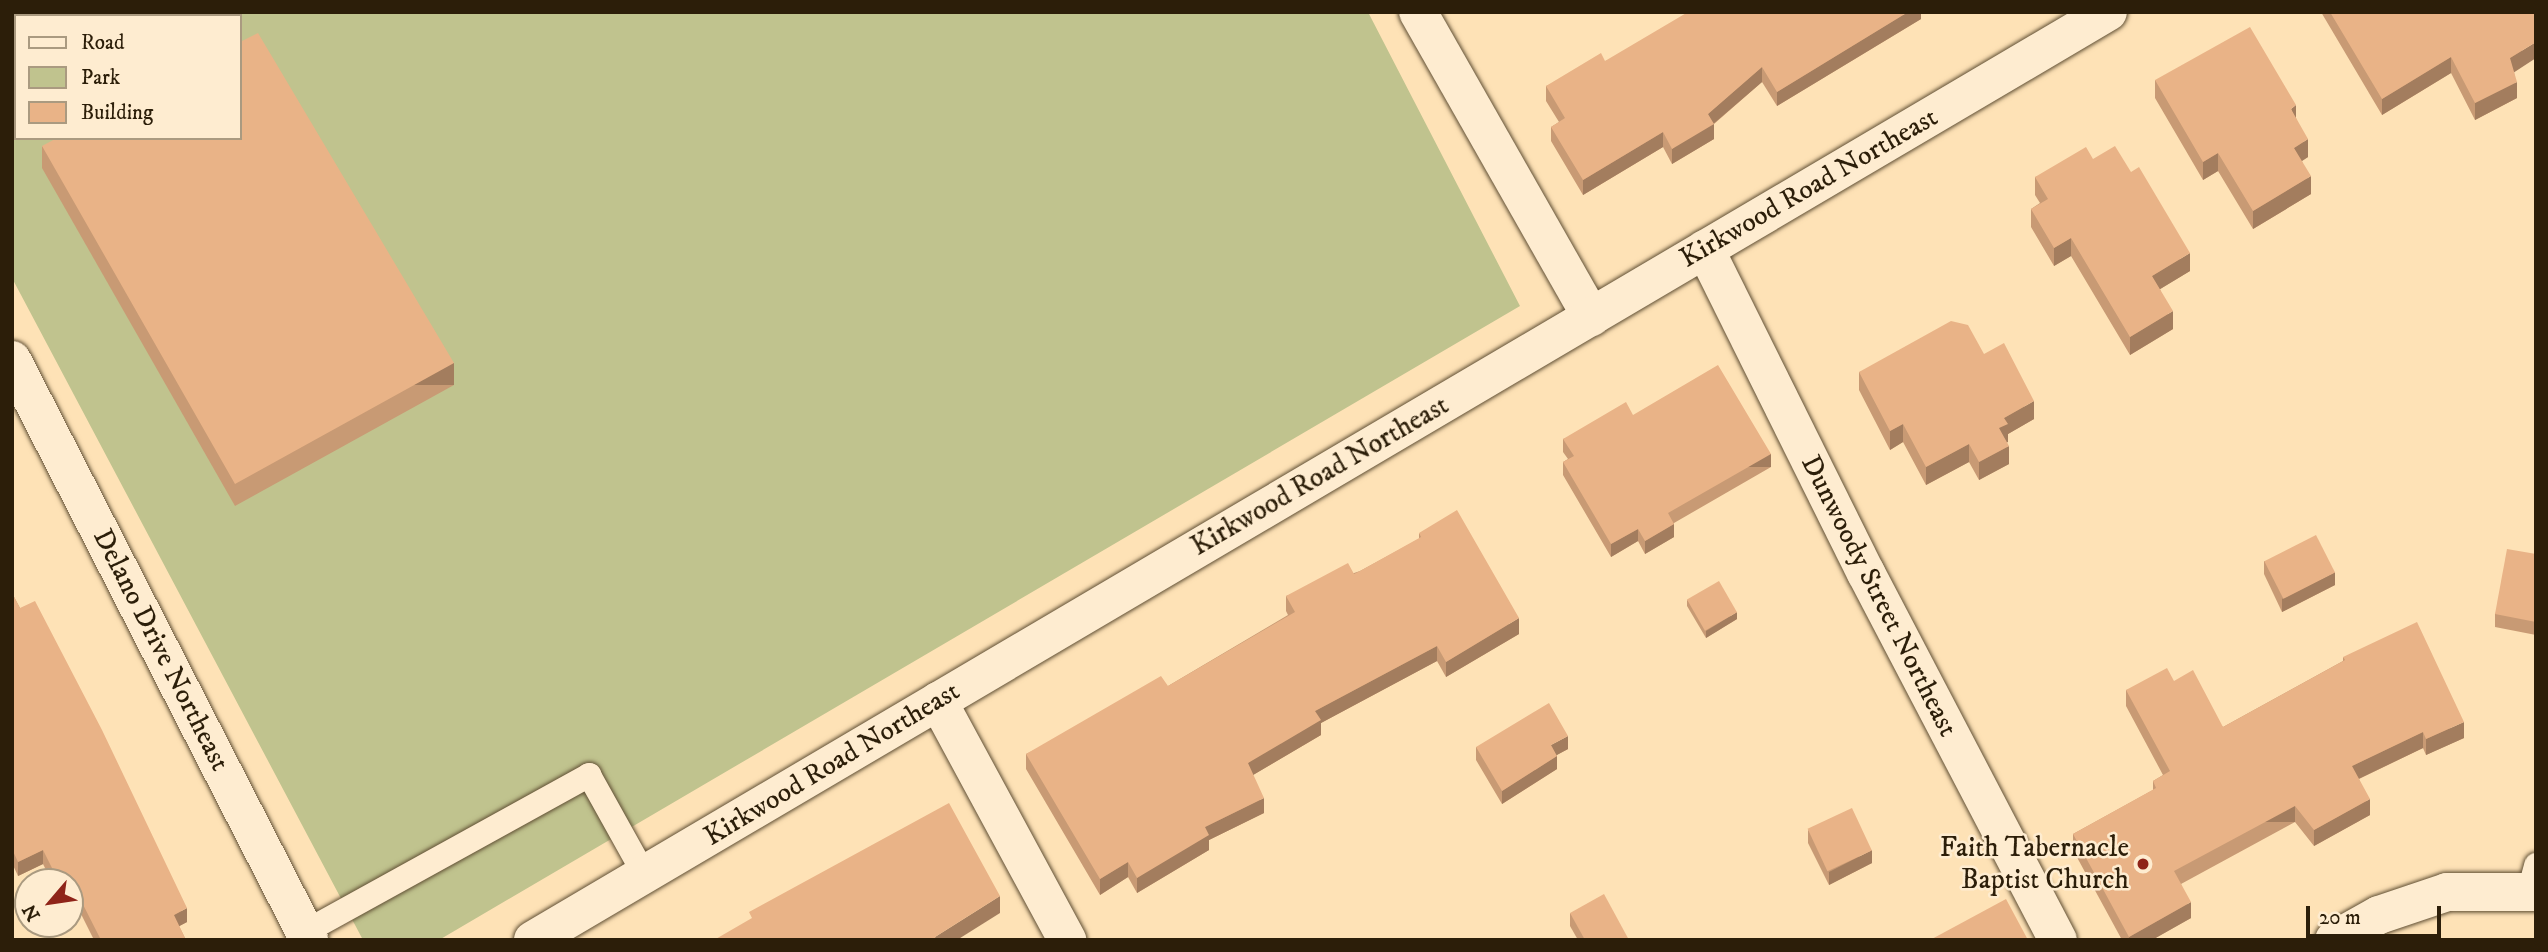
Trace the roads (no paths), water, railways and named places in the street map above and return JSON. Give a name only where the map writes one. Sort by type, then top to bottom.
[{"type":"street","points":[[1418,12],[1591,317]]},
{"type":"street","name":"Kirkwood Road Northeast","points":[[533,940],[2108,12]]},
{"type":"street","name":"Dunwoody Street Northeast","points":[[1705,249],[2058,940]]},
{"type":"street","name":"Delano Drive Northeast","points":[[12,360],[307,936]]},
{"type":"street","points":[[938,701],[1067,940]]},
{"type":"street","points":[[2334,940],[2379,915],[2447,891],[2534,883]]},
{"type":"lane","points":[[307,936],[589,775],[644,874]]},
{"type":"place","name":"Faith Tabernacle Baptist Church","points":[[2143,864]]}]
